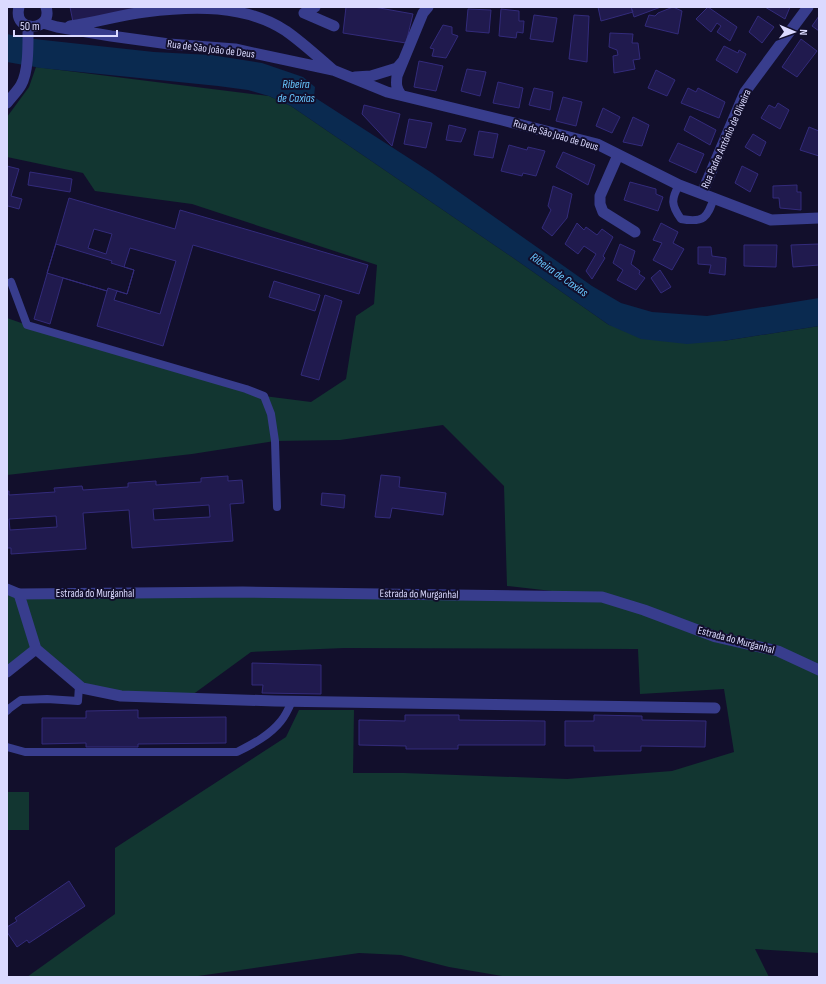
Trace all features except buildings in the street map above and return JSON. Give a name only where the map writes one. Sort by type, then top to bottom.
[{"type":"street","points":[[28,30],[43,23],[47,14],[46,7]]},
{"type":"street","points":[[315,7],[304,14],[334,26]]},
{"type":"street","points":[[401,95],[397,89],[397,76],[423,14],[428,7]]},
{"type":"street","name":"Rua Padre António de Oliveira","points":[[702,193],[745,92],[808,7]]},
{"type":"street","name":"Rua de São João de Deus","points":[[57,27],[144,12],[188,8],[213,8],[259,17],[285,31],[306,46],[333,70]]},
{"type":"street","points":[[7,16],[19,12],[28,30],[25,77],[7,103]]},
{"type":"street","points":[[111,36],[106,32],[105,27],[106,23],[112,18]]},
{"type":"street","name":"Rua de São João de Deus","points":[[43,23],[57,27],[169,44],[235,49],[333,70],[387,92],[596,144],[679,185],[771,220],[819,218]]},
{"type":"street","points":[[296,62],[302,62],[307,59],[308,51],[306,46]]},
{"type":"street","points":[[350,77],[371,76],[397,68],[404,60]]},
{"type":"street","points":[[618,155],[600,196],[600,204],[603,212],[635,232]]},
{"type":"street","name":"Estrada do Murganhal","points":[[7,589],[19,594],[243,592],[602,597],[644,610],[716,637],[778,651],[819,670]]},
{"type":"street","points":[[19,594],[36,649],[82,688],[121,696],[292,701],[715,708]]},
{"type":"street","points":[[7,672],[36,649]]},
{"type":"lane","points":[[679,185],[674,195],[673,202],[681,219],[695,221],[703,218],[709,211],[714,198]]},
{"type":"lane","points":[[10,282],[27,325],[246,389],[264,396],[271,414],[275,441],[277,508]]},
{"type":"lane","points":[[7,711],[21,700],[47,699],[78,701],[80,686]]},
{"type":"lane","points":[[7,747],[25,752],[237,752],[255,744],[282,721],[292,701]]},
{"type":"green space","points":[[36,67],[269,96],[291,106],[609,325],[723,341],[819,326],[819,953],[755,949],[769,977],[508,977],[449,967],[401,955],[359,953],[191,977],[27,977],[115,914],[115,848],[286,737],[299,710],[354,710],[353,773],[404,773],[567,779],[672,771],[734,752],[724,689],[640,694],[638,649],[344,648],[251,652],[188,698],[82,688],[37,649],[7,672],[7,589],[596,596],[507,586],[504,486],[443,425],[340,440],[275,441],[192,454],[7,475],[7,318],[264,396],[311,402],[346,379],[356,316],[374,304],[377,265],[192,204],[95,191],[83,173],[7,157],[7,117],[29,87]]},
{"type":"green space","points":[[7,792],[29,792],[29,830],[7,830]]},
{"type":"water","name":"Ribeira de Caxias","points":[[7,34],[25,38],[154,52],[211,55],[262,63],[303,77],[315,87],[314,97],[432,173],[592,286],[621,303],[652,312],[707,316],[819,298],[819,326],[723,341],[687,344],[641,339],[609,325],[291,106],[269,96],[248,90],[41,68],[7,62]]}]
